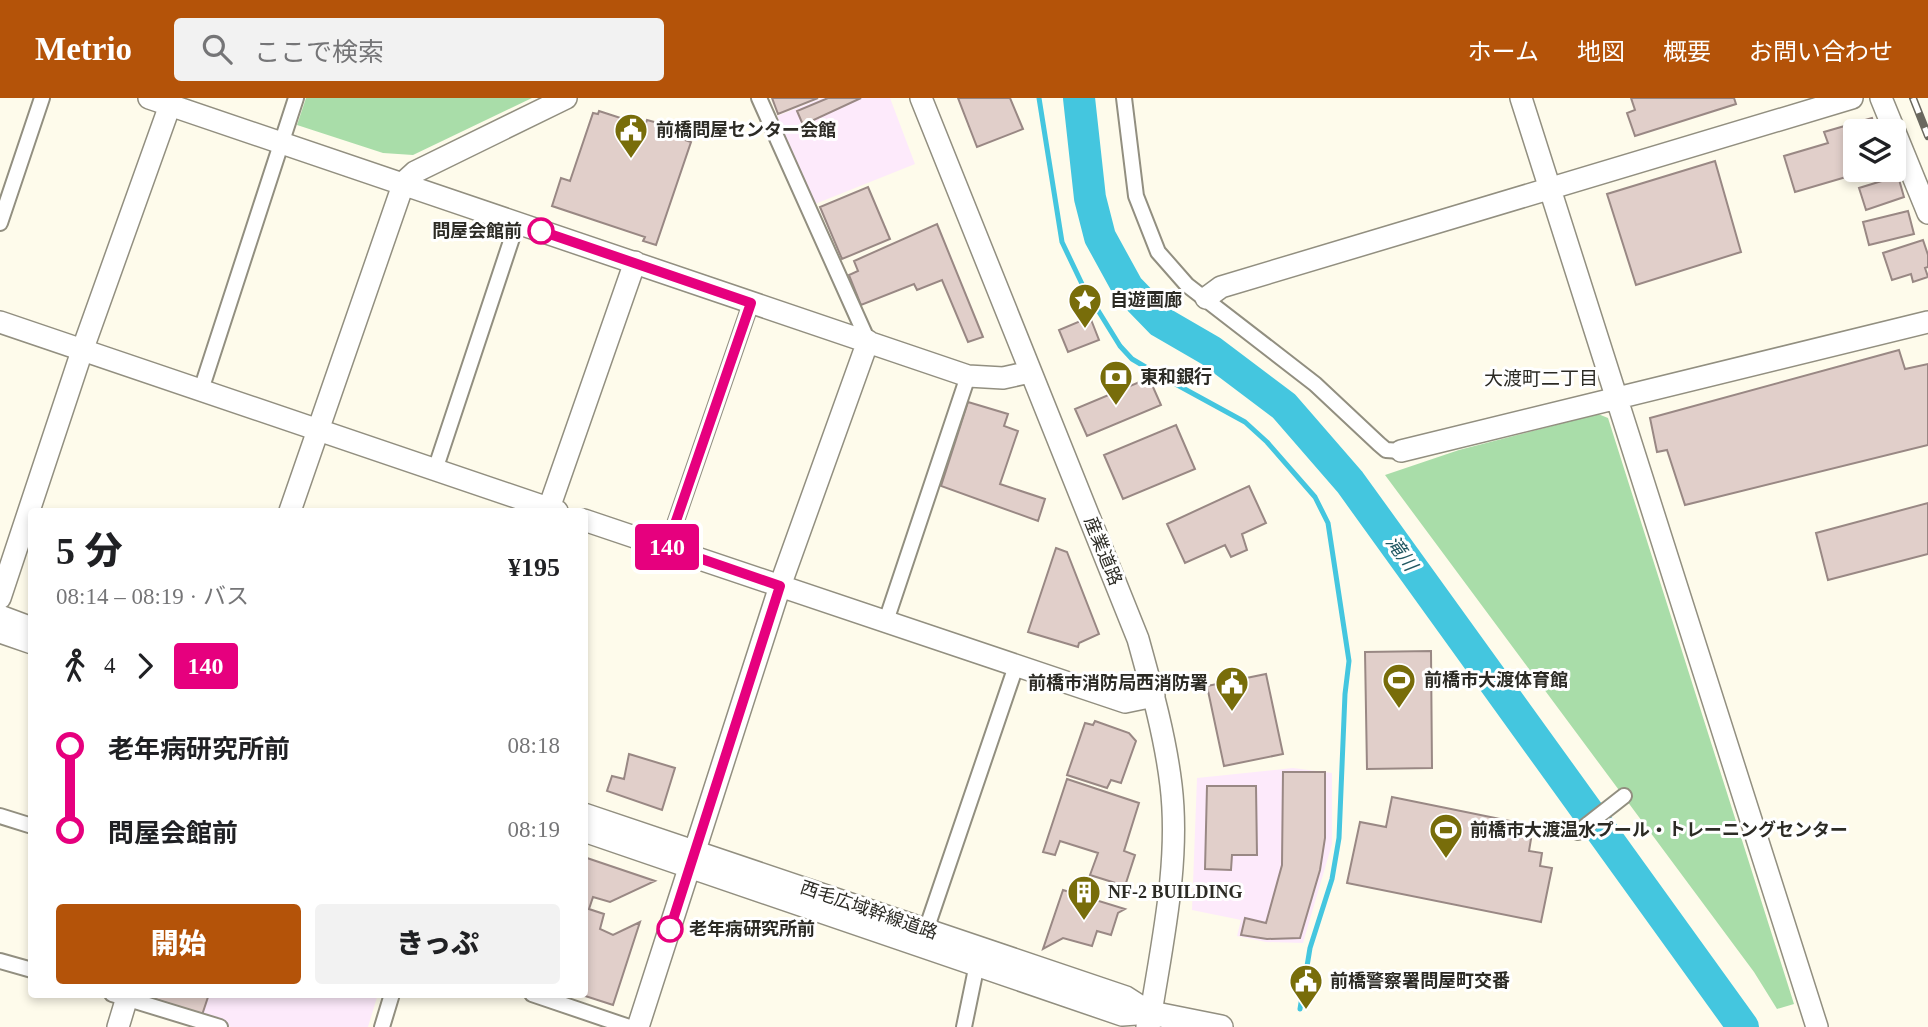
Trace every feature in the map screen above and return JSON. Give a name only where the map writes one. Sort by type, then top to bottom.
[{"type":"main road","name":"西毛広域幹線道路","points":[[1149,1020],[1220,1027]]},
{"type":"street","points":[[0,223],[42,98]]},
{"type":"street","points":[[149,98],[968,376],[1003,378],[1030,372]]},
{"type":"street","points":[[201,390],[296,98]]},
{"type":"street","points":[[291,508],[404,183],[415,172],[566,98]]},
{"type":"street","points":[[638,1027],[780,586],[868,341],[759,98]]},
{"type":"street","name":"産業道路","points":[[921,98],[1138,639],[1154,696],[1171,785],[1172,856],[1149,1020]]},
{"type":"street","points":[[1124,98],[1134,185],[1149,234],[1172,269],[1315,384],[1386,450],[1401,452],[1928,322]]},
{"type":"street","points":[[1521,98],[1817,1027]]},
{"type":"street","points":[[1206,298],[1221,287],[1852,98]]},
{"type":"street","points":[[1881,98],[1928,213]]},
{"type":"street","points":[[30,508],[82,351],[170,105]]},
{"type":"street","points":[[435,470],[517,223]]},
{"type":"street","points":[[552,508],[635,262]]},
{"type":"street","points":[[667,547],[751,303]]},
{"type":"street","points":[[0,322],[545,508]]},
{"type":"street","points":[[886,621],[968,376]]},
{"type":"street","points":[[0,598],[28,514]]},
{"type":"street","points":[[588,521],[1125,702],[1154,696]]},
{"type":"street","points":[[0,616],[28,626]]},
{"type":"street","points":[[0,632],[28,642]]},
{"type":"street","points":[[926,930],[1016,666]]},
{"type":"street","points":[[1578,832],[1624,796]]},
{"type":"street","points":[[0,816],[28,825]]},
{"type":"street","name":"西毛広域幹線道路","points":[[588,816],[692,859],[976,964],[1122,1015],[1149,1020]]},
{"type":"street","name":"西毛広域幹線道路","points":[[588,832],[692,859],[926,930],[1126,997],[1149,1020]]},
{"type":"street","points":[[0,961],[28,969]]},
{"type":"street","points":[[964,1027],[976,964]]},
{"type":"street","points":[[118,1027],[122,998]]},
{"type":"street","points":[[131,998],[220,1027]]},
{"type":"street","points":[[382,1027],[391,998]]},
{"type":"street","points":[[543,998],[629,1027]]},
{"type":"shaded area","points":[[822,98],[890,98],[915,164],[815,204],[777,116]]},
{"type":"shaded area","points":[[1293,768],[1332,773],[1332,844],[1303,943],[1266,942],[1237,936],[1241,920],[1192,910],[1197,778]]},
{"type":"shaded area","points":[[133,998],[377,998],[368,1027],[231,1027]]},
{"type":"green space","points":[[306,98],[532,98],[413,155],[383,153],[297,125]]},
{"type":"green space","points":[[1598,414],[1608,418],[1794,1004],[1777,1009],[1754,972],[1385,475],[1459,450]]},
{"type":"building","points":[[772,98],[818,98],[778,114]]},
{"type":"building","points":[[828,98],[861,98],[803,125],[797,111]]},
{"type":"building","points":[[958,98],[1010,98],[1023,129],[977,147]]},
{"type":"building","points":[[1631,98],[1734,98],[1736,104],[1635,136],[1627,113],[1635,110]]},
{"type":"building","name":"前橋問屋センター会館","points":[[599,111],[645,126],[647,120],[658,123],[656,130],[691,142],[656,245],[643,241],[645,237],[552,206],[561,178],[570,181],[593,113],[598,114]]},
{"type":"building","points":[[1843,126],[1843,178],[1795,192],[1784,156],[1828,143],[1824,132]]},
{"type":"building","points":[[1715,161],[1741,252],[1636,285],[1607,194]]},
{"type":"building","points":[[1878,182],[1900,182],[1904,197],[1866,210],[1859,188]]},
{"type":"building","points":[[868,187],[890,239],[842,259],[820,207]]},
{"type":"building","points":[[1908,211],[1914,234],[1869,245],[1863,222]]},
{"type":"building","points":[[937,224],[983,337],[968,342],[942,280],[917,290],[914,284],[861,305],[849,275],[858,271],[854,261]]},
{"type":"building","points":[[1923,240],[1928,255],[1928,267],[1925,268],[1928,277],[1913,282],[1911,274],[1892,280],[1883,253]]},
{"type":"building","points":[[1090,317],[1099,340],[1068,352],[1059,330]]},
{"type":"building","points":[[1899,350],[1905,369],[1928,364],[1928,445],[1685,505],[1667,450],[1657,452],[1650,418]]},
{"type":"building","points":[[1149,378],[1161,405],[1087,436],[1075,409]]},
{"type":"building","points":[[968,402],[1008,414],[1004,426],[1018,431],[1000,484],[1045,499],[1038,521],[941,486]]},
{"type":"building","points":[[1176,425],[1195,469],[1123,499],[1104,455]]},
{"type":"building","points":[[1249,486],[1266,523],[1242,534],[1247,550],[1231,557],[1225,545],[1185,563],[1167,524]]},
{"type":"building","points":[[1928,503],[1928,554],[1828,580],[1816,533]]},
{"type":"building","points":[[1056,548],[1067,552],[1099,634],[1079,643],[1078,647],[1028,632]]},
{"type":"building","name":"前橋市大渡体育館","points":[[1431,651],[1432,768],[1367,769],[1365,652]]},
{"type":"building","points":[[1266,674],[1283,754],[1224,766],[1207,686]]},
{"type":"building","points":[[1095,721],[1129,733],[1136,741],[1121,783],[1111,780],[1107,788],[1067,775],[1085,723],[1093,725]]},
{"type":"building","points":[[629,754],[675,768],[662,810],[607,791],[612,776],[624,779]]},
{"type":"building","points":[[1283,772],[1325,772],[1325,838],[1320,870],[1300,938],[1267,939],[1241,935],[1245,918],[1266,923],[1282,865]]},
{"type":"building","points":[[1067,779],[1139,803],[1124,851],[1135,855],[1125,886],[1090,875],[1098,853],[1060,841],[1055,855],[1043,852]]},
{"type":"building","points":[[1207,786],[1256,786],[1257,855],[1232,855],[1231,870],[1205,869]]},
{"type":"building","name":"前橋市大渡温水プール・トレーニングセンター","points":[[1392,797],[1520,823],[1517,836],[1531,839],[1529,851],[1542,853],[1540,866],[1552,868],[1541,922],[1347,883],[1360,822],[1386,827]]},
{"type":"building","points":[[588,858],[655,881],[610,902],[593,897],[589,909],[604,914],[600,929],[613,935],[640,922],[613,1005],[588,997]]},
{"type":"building","name":"NF-2 BUILDING","points":[[1063,890],[1125,909],[1118,913],[1111,935],[1097,931],[1092,946],[1063,938],[1043,949]]},
{"type":"building","points":[[152,998],[208,998],[202,1015]]},
{"type":"waterway","points":[[1039,98],[1062,242],[1083,286],[1120,346],[1132,359],[1245,422],[1267,442],[1315,497],[1328,523],[1349,661],[1345,694],[1339,838],[1332,879],[1310,948],[1300,1009]]},
{"type":"waterway","name":"滝川","points":[[1079,98],[1090,198],[1100,237],[1128,288],[1161,322],[1211,351],[1284,406],[1350,482],[1743,1027]]},
{"type":"railway","points":[[1913,98],[1928,136]]},
{"type":"bus line","name":"140","points":[[541,231],[751,303],[667,547],[780,586],[670,929]]},
{"type":"place","name":"前橋問屋センター会館","points":[[631,160]]},
{"type":"place","name":"問屋会館前","points":[[541,231]]},
{"type":"place","name":"自遊画廊","points":[[1085,330]]},
{"type":"place","name":"東和銀行","points":[[1116,407]]},
{"type":"place","name":"前橋市大渡体育館","points":[[1399,710]]},
{"type":"place","name":"前橋市消防局西消防署","points":[[1232,713]]},
{"type":"place","name":"前橋市大渡温水プール・トレーニングセンター","points":[[1446,860]]},
{"type":"place","name":"NF-2 BUILDING","points":[[1084,922]]},
{"type":"place","name":"老年病研究所前","points":[[670,929]]},
{"type":"place","name":"前橋警察署問屋町交番","points":[[1306,1011]]},
{"type":"district","name":"大渡町二丁目","points":[[1541,378]]}]
